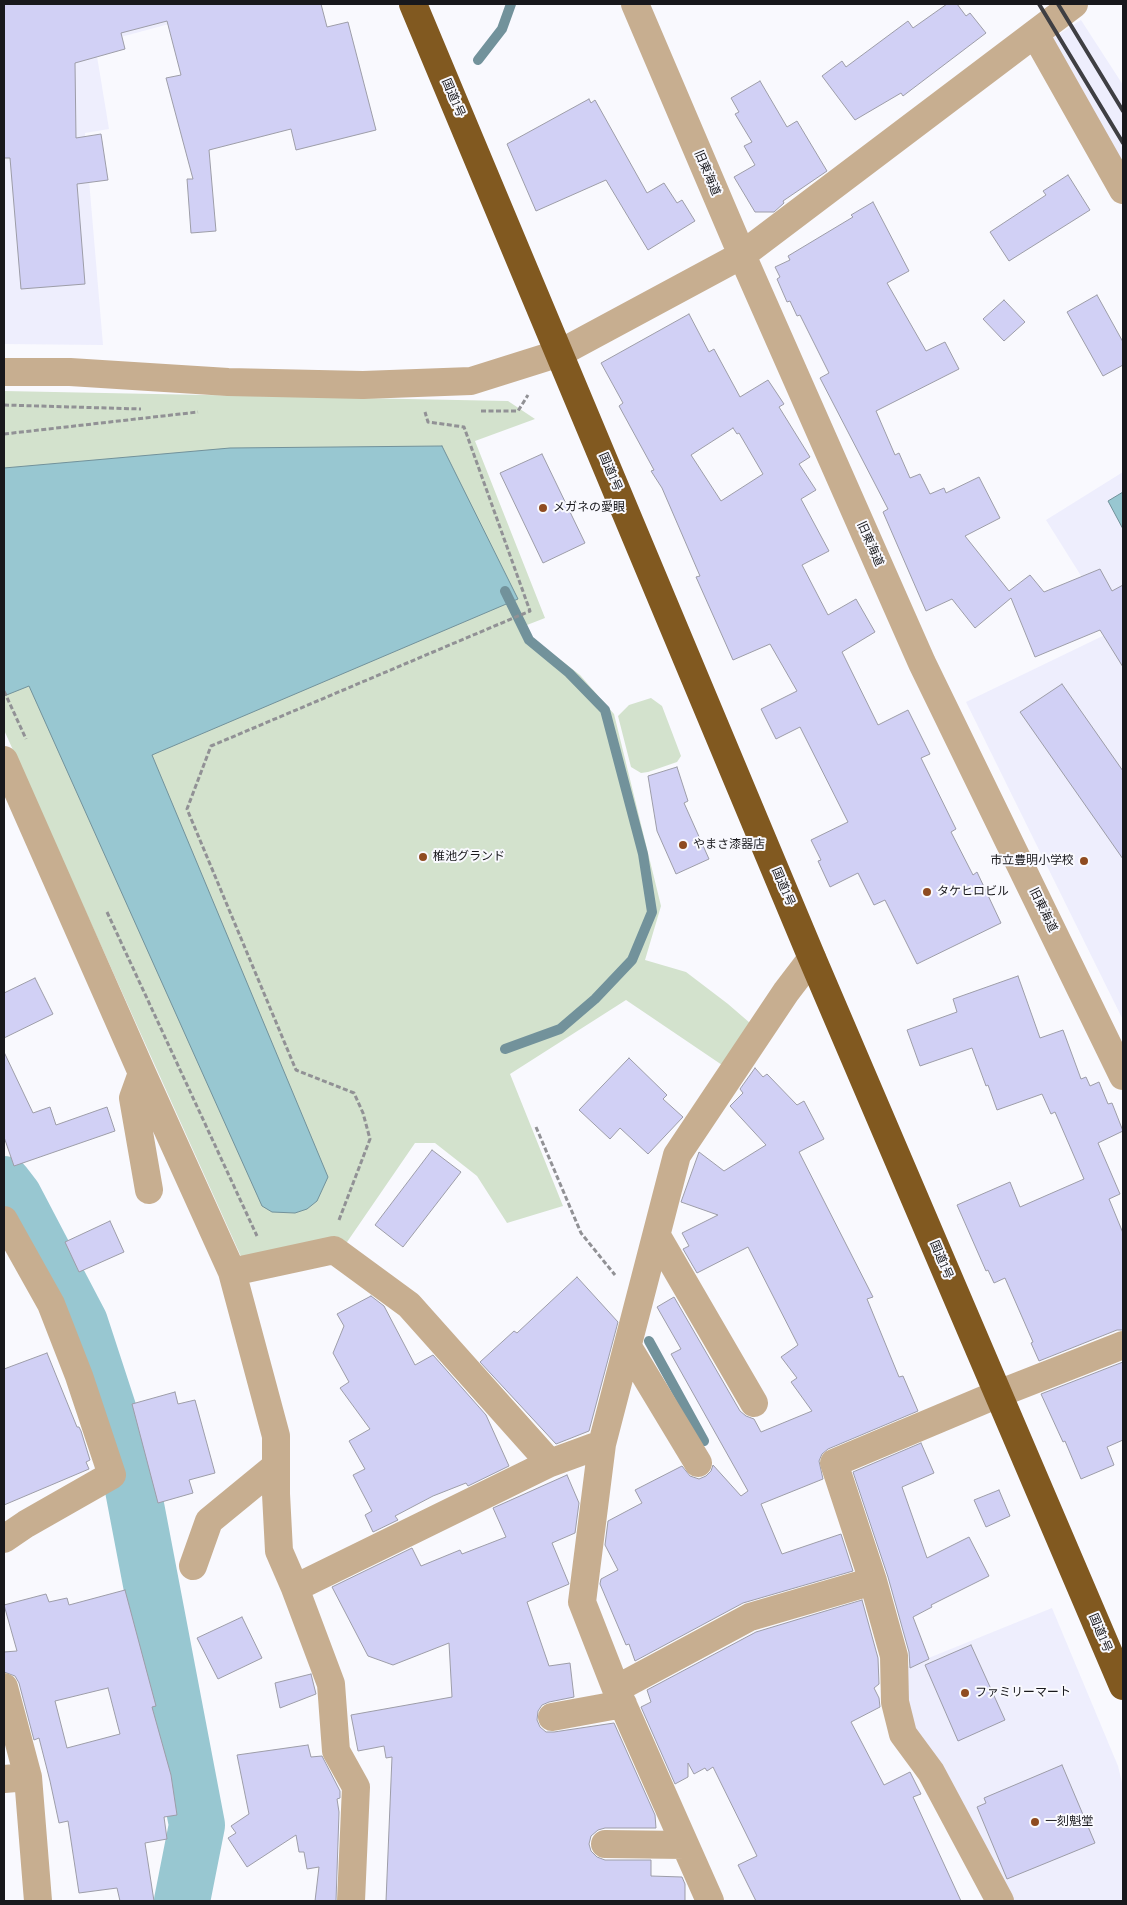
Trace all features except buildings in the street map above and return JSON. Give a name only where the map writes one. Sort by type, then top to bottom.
[{"type":"highway","name":"国道1号","points":[[414,4],[812,958],[1123,1686]]},
{"type":"street","name":"旧東海道","points":[[635,4],[742,255],[922,663],[1123,1076]]},
{"type":"street","points":[[4,372],[70,372],[228,382],[364,385],[471,381],[560,353],[742,255],[1074,4]]},
{"type":"street","points":[[1035,34],[1123,190]]},
{"type":"street","points":[[4,760],[142,1074],[232,1272],[276,1436],[279,1551],[331,1684],[336,1751],[356,1787],[352,1901]]},
{"type":"street","points":[[710,1901],[620,1696],[582,1602],[602,1444],[657,1236],[676,1155],[786,992],[812,958]]},
{"type":"street","points":[[142,1074],[133,1098],[149,1190]]},
{"type":"street","points":[[4,1220],[51,1304],[79,1376],[112,1475],[26,1524],[4,1539]]},
{"type":"street","points":[[657,1236],[754,1403]]},
{"type":"street","points":[[232,1272],[334,1250],[409,1305],[550,1463]]},
{"type":"street","points":[[1000,1901],[931,1772],[903,1734],[895,1702],[894,1656],[873,1581],[834,1463],[998,1394],[1123,1345]]},
{"type":"street","points":[[628,1347],[698,1463]]},
{"type":"street","points":[[295,1588],[550,1463],[602,1444]]},
{"type":"street","points":[[193,1566],[209,1521],[276,1466]]},
{"type":"street","points":[[552,1717],[620,1696],[750,1617],[873,1581]]},
{"type":"street","points":[[4,1687],[16,1778],[38,1901]]},
{"type":"street","points":[[605,1844],[685,1845]]},
{"type":"path","points":[[4,405],[150,409]]},
{"type":"path","points":[[4,434],[199,412],[170,410]]},
{"type":"path","points":[[336,1229],[370,1139],[363,1113],[354,1092],[296,1070],[187,809],[211,746],[530,611],[464,426],[428,422],[425,410]]},
{"type":"path","points":[[4,691],[29,745]]},
{"type":"path","points":[[104,907],[259,1240]]},
{"type":"path","points":[[536,1127],[581,1233],[638,1306]]},
{"type":"shaded area","points":[[4,4],[243,4],[95,44],[109,129],[85,133],[103,345],[4,344]]},
{"type":"shaded area","points":[[1081,20],[1123,85],[1123,179],[1045,43]]},
{"type":"shaded area","name":"市立豊明小学校","points":[[1123,472],[1123,1020],[966,702],[1115,630],[1046,520]]},
{"type":"shaded area","points":[[1052,1608],[1118,1766],[1123,1787],[1123,1901],[1009,1901],[909,1727],[904,1668]]},
{"type":"green space","points":[[4,391],[508,401],[535,419],[475,441],[545,618],[527,625],[530,636],[580,675],[614,714],[661,906],[645,960],[686,972],[750,1023],[725,1067],[626,1000],[510,1074],[563,1206],[507,1223],[477,1176],[435,1143],[415,1143],[345,1245],[243,1261],[4,730]]},
{"type":"green space","points":[[651,698],[662,706],[681,756],[677,762],[641,773],[631,767],[618,716],[629,705]]},
{"type":"water","points":[[442,446],[518,599],[152,755],[328,1177],[317,1201],[307,1209],[295,1213],[272,1212],[262,1206],[29,686],[4,696],[4,468],[230,448]]},
{"type":"water","points":[[1123,492],[1123,529],[1108,501]]},
{"type":"waterway","points":[[478,60],[502,29],[511,4]]},
{"type":"waterway","points":[[505,591],[529,640],[569,673],[605,710],[643,854],[652,912],[632,960],[595,999],[560,1029],[505,1049]]},
{"type":"waterway","points":[[4,1184],[14,1197],[80,1323],[131,1479],[197,1825],[182,1901]]},
{"type":"waterway","points":[[649,1341],[704,1441]]},
{"type":"railway","points":[[1039,4],[1123,143]]},
{"type":"railway","points":[[1058,4],[1123,111]]},
{"type":"place","name":"メガネの愛眼","points":[[543,508]]},
{"type":"place","name":"やまさ漆器店","points":[[683,845]]},
{"type":"place","name":"椎池グランド","points":[[423,857]]},
{"type":"place","name":"市立豊明小学校","points":[[1084,861]]},
{"type":"place","name":"タケヒロビル","points":[[927,892]]},
{"type":"place","name":"ファミリーマート","points":[[965,1693]]},
{"type":"place","name":"一刻魁堂","points":[[1035,1822]]}]
